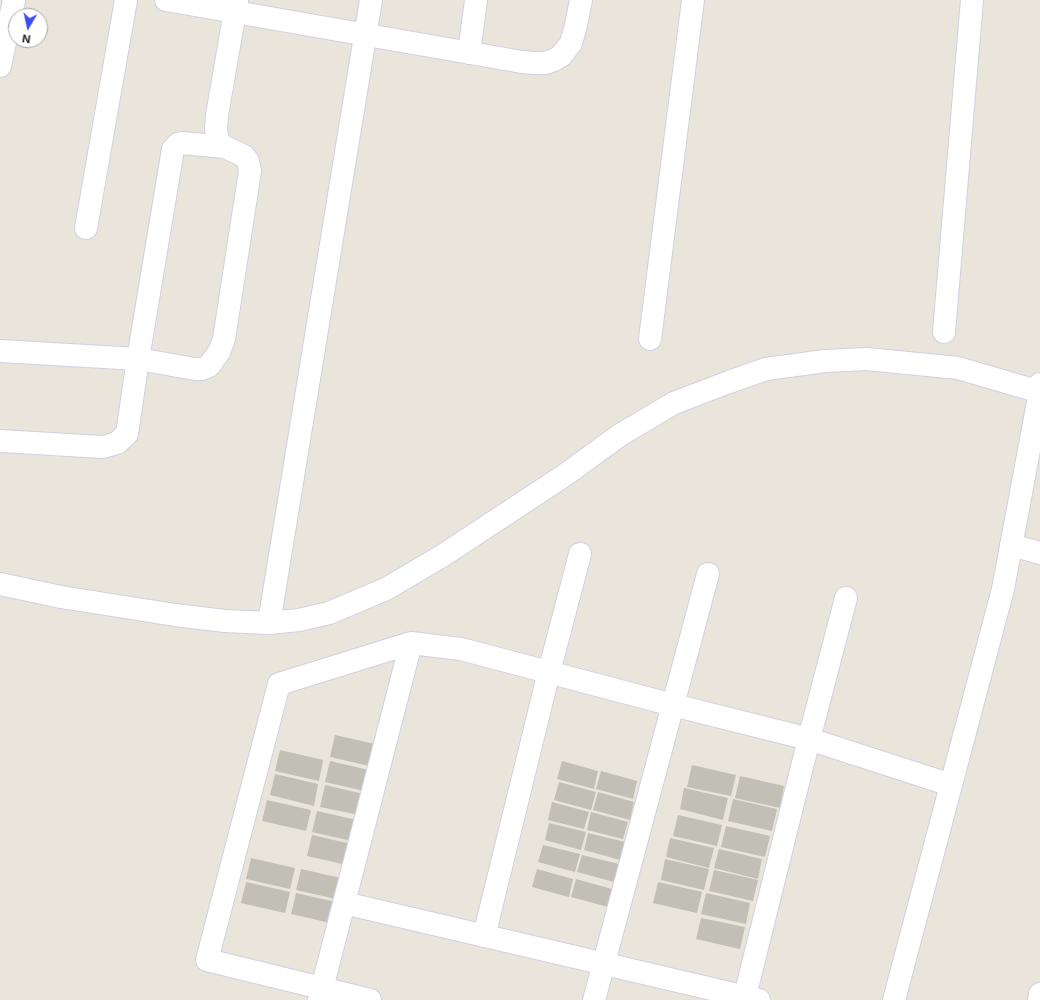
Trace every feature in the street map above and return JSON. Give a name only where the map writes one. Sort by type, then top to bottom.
[{"type":"street","points":[[0,66],[14,0]]},
{"type":"street","points":[[86,228],[126,0]]},
{"type":"street","points":[[166,0],[236,6],[366,35],[522,62],[545,63],[561,56],[571,43],[581,0]]},
{"type":"street","points":[[269,623],[372,0]]},
{"type":"street","points":[[469,53],[476,0]]},
{"type":"street","points":[[650,338],[693,0]]},
{"type":"street","points":[[944,332],[972,0]]},
{"type":"street","points":[[0,351],[138,359],[195,369],[202,369],[209,366],[220,352],[224,339],[250,171],[248,160],[244,156],[225,147],[220,143],[217,137],[217,122],[236,6]]},
{"type":"street","points":[[0,441],[103,447],[117,443],[127,434],[173,149],[178,144],[182,143],[225,147]]},
{"type":"street","points":[[0,584],[61,596],[225,622],[269,623],[298,620],[329,613],[386,589],[442,556],[576,467],[620,435],[674,403],[766,369],[825,360],[882,360],[958,368],[1040,389],[1037,426],[1003,589],[894,1000]]},
{"type":"street","points":[[1011,545],[1040,553]]},
{"type":"street","points":[[484,936],[549,672],[580,554]]},
{"type":"street","points":[[594,1000],[708,574]]},
{"type":"street","points":[[344,903],[749,999],[809,739],[846,598]]},
{"type":"street","points":[[370,1000],[320,994],[208,960],[279,684],[411,643],[461,649],[809,739],[952,785]]},
{"type":"street","points":[[320,994],[411,643]]},
{"type":"street","points":[[1039,1000],[1040,994]]},
{"type":"building","points":[[335,735],[379,745],[374,767],[330,757]]},
{"type":"building","points":[[280,750],[323,760],[319,781],[275,771]]},
{"type":"building","points":[[330,761],[373,771],[369,792],[325,782]]},
{"type":"building","points":[[562,761],[598,771],[594,789],[557,779]]},
{"type":"building","points":[[692,765],[736,775],[731,796],[687,787]]},
{"type":"building","points":[[601,771],[637,781],[633,799],[596,789]]},
{"type":"building","points":[[275,774],[318,784],[314,806],[270,795]]},
{"type":"building","points":[[740,776],[784,786],[780,808],[735,798]]},
{"type":"building","points":[[559,782],[596,792],[591,810],[554,800]]},
{"type":"building","points":[[325,785],[368,795],[364,816],[320,807]]},
{"type":"building","points":[[684,788],[728,798],[723,820],[680,809]]},
{"type":"building","points":[[598,792],[634,802],[630,820],[593,810]]},
{"type":"building","points":[[733,799],[777,809],[772,831],[728,821]]},
{"type":"building","points":[[267,800],[311,810],[306,831],[262,821]]},
{"type":"building","points":[[552,802],[589,812],[584,829],[548,820]]},
{"type":"building","points":[[317,811],[361,821],[356,842],[312,832]]},
{"type":"building","points":[[591,812],[628,822],[623,839],[587,830]]},
{"type":"building","points":[[678,815],[722,825],[717,846],[673,836]]},
{"type":"building","points":[[549,823],[586,832],[581,850],[545,840]]},
{"type":"building","points":[[726,826],[770,836],[765,857],[721,847]]},
{"type":"building","points":[[588,833],[625,842],[620,860],[584,850]]},
{"type":"building","points":[[312,835],[356,845],[351,866],[307,856]]},
{"type":"building","points":[[670,838],[714,848],[709,868],[666,857]]},
{"type":"building","points":[[543,845],[580,854],[575,872],[538,862]]},
{"type":"building","points":[[719,849],[762,859],[758,879],[714,868]]},
{"type":"building","points":[[582,855],[619,864],[614,882],[577,872]]},
{"type":"building","points":[[251,858],[295,868],[290,889],[246,879]]},
{"type":"building","points":[[665,859],[709,869],[704,890],[661,880]]},
{"type":"building","points":[[301,869],[345,879],[340,900],[296,890]]},
{"type":"building","points":[[537,869],[573,879],[569,897],[532,887]]},
{"type":"building","points":[[714,870],[758,880],[753,901],[709,891]]},
{"type":"building","points":[[576,879],[612,889],[608,907],[571,897]]},
{"type":"building","points":[[246,882],[290,892],[285,913],[241,903]]},
{"type":"building","points":[[658,882],[702,892],[697,913],[653,903]]},
{"type":"building","points":[[296,893],[340,903],[335,924],[291,914]]},
{"type":"building","points":[[706,893],[750,903],[746,924],[701,914]]},
{"type":"building","points":[[701,918],[745,927],[740,949],[696,939]]}]
